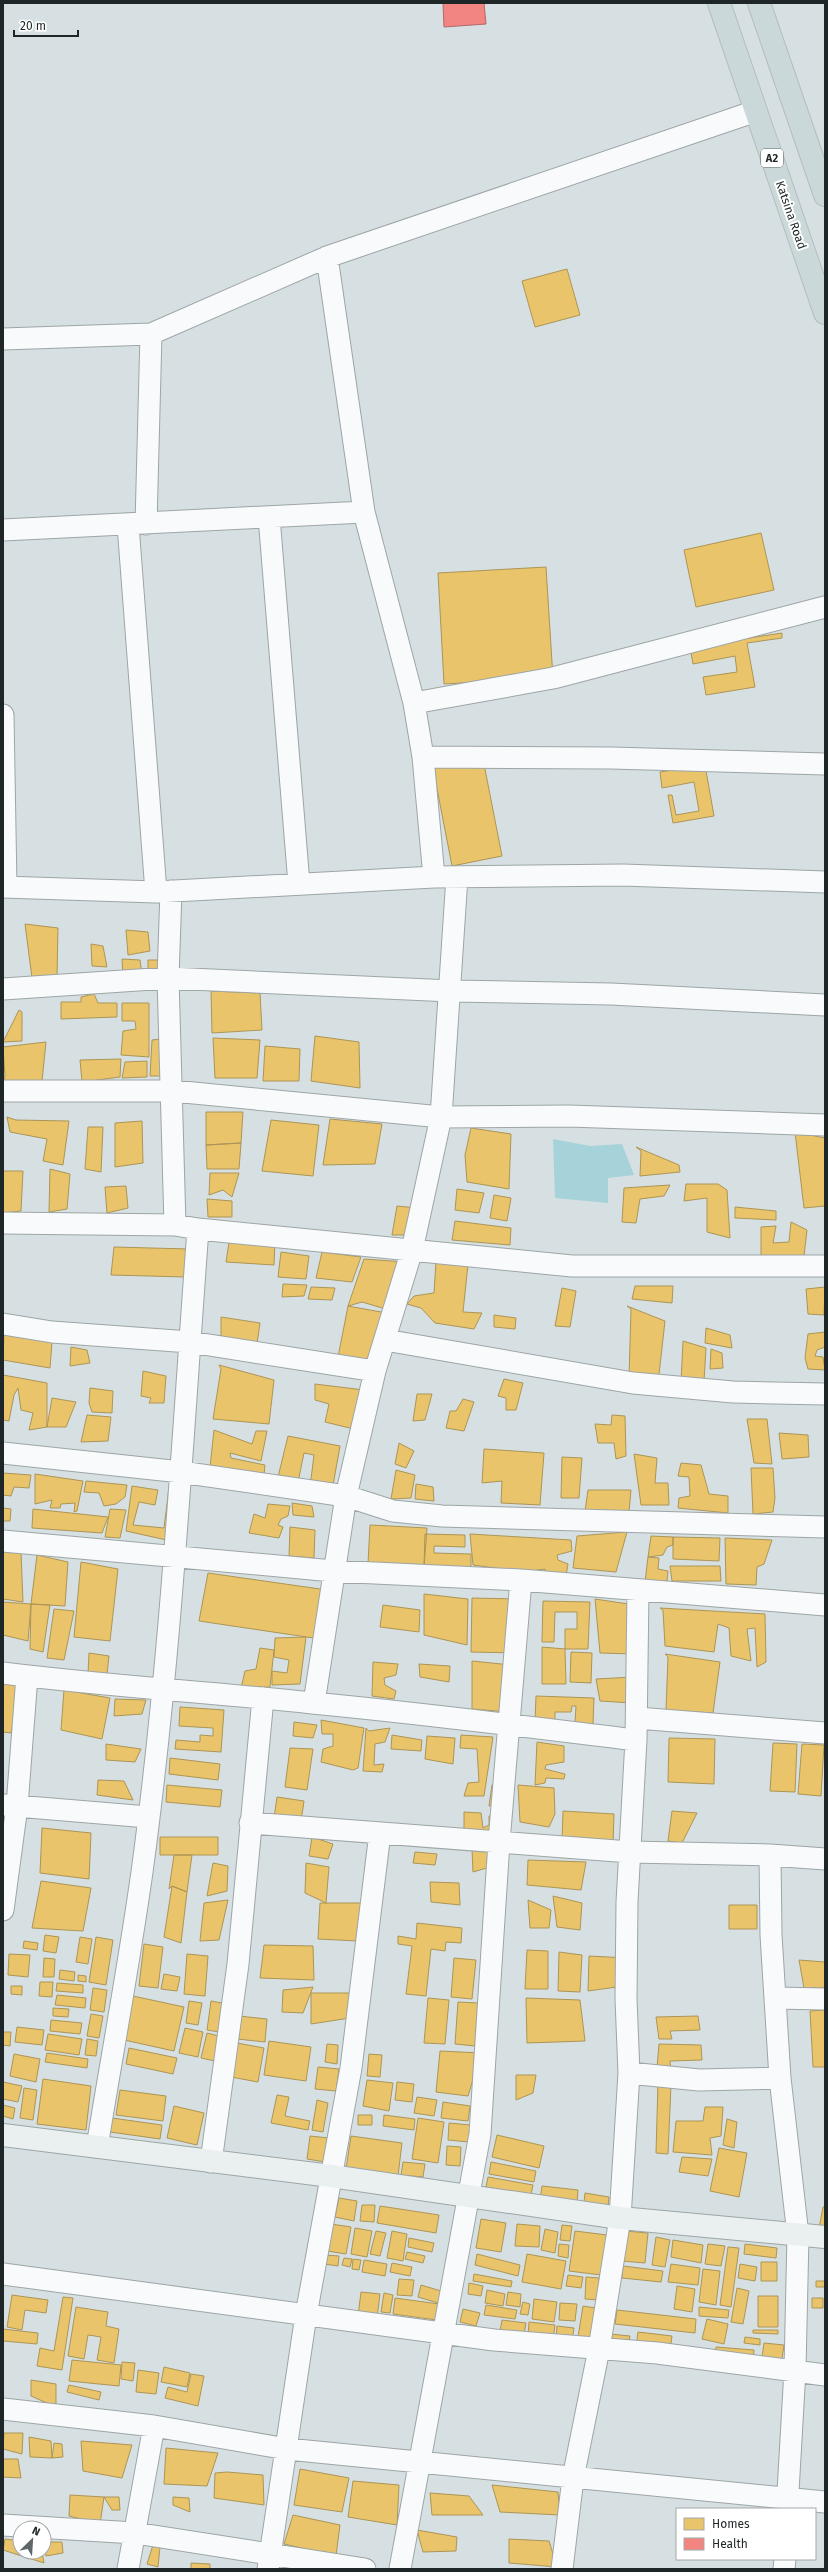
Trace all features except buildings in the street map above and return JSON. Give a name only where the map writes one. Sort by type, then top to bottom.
[{"type":"highway","name":"Katsina Road","points":[[719,3],[825,312]]},
{"type":"highway","points":[[759,3],[823,185]]},
{"type":"street","points":[[3,339],[151,334],[327,257],[756,111]]},
{"type":"street","points":[[327,257],[364,512],[414,703],[423,758],[434,877]]},
{"type":"street","points":[[151,334],[137,525],[164,892],[173,1091],[176,1225]]},
{"type":"street","points":[[3,530],[137,525],[364,512]]},
{"type":"street","points":[[269,517],[299,884]]},
{"type":"street","points":[[414,703],[552,678],[825,607]]},
{"type":"street","points":[[3,715],[5,887],[164,892],[434,877],[622,875],[825,882]]},
{"type":"street","points":[[423,758],[611,758],[825,764]]},
{"type":"street","points":[[314,1703],[333,1571],[346,1496],[375,1370],[412,1250],[441,1117],[451,991],[457,877]]},
{"type":"street","points":[[3,989],[168,978],[451,991],[611,994],[825,1005]]},
{"type":"street","points":[[3,1091],[173,1091],[441,1117],[569,1116],[825,1125]]},
{"type":"street","points":[[3,1223],[176,1225],[198,1230],[572,1266],[825,1266]]},
{"type":"street","points":[[97,2147],[140,1879],[148,1817],[162,1688],[182,1472],[198,1230]]},
{"type":"street","points":[[3,1324],[52,1332],[190,1342],[375,1370]]},
{"type":"street","points":[[384,1340],[633,1383],[733,1392],[825,1394]]},
{"type":"street","points":[[3,1453],[182,1472],[346,1496],[393,1511],[442,1516],[825,1527]]},
{"type":"street","points":[[3,1540],[333,1571],[521,1580],[825,1605]]},
{"type":"street","points":[[400,2569],[418,2462],[445,2333],[468,2195],[480,2134],[500,1842],[511,1725],[521,1580]]},
{"type":"street","points":[[562,2569],[573,2478],[599,2349],[620,2218],[629,2074],[626,1999],[630,1852],[636,1740],[638,1590]]},
{"type":"street","points":[[3,1673],[83,1683],[162,1688],[314,1703],[636,1740]]},
{"type":"street","points":[[3,1910],[10,1805],[27,1676]]},
{"type":"street","points":[[211,2162],[238,1964],[250,1823],[263,1698]]},
{"type":"street","points":[[636,1718],[825,1733]]},
{"type":"street","points":[[10,1805],[148,1817]]},
{"type":"street","points":[[250,1823],[630,1852],[770,1854],[825,1859]]},
{"type":"street","points":[[270,2562],[306,2315],[352,2068],[380,1833]]},
{"type":"street","points":[[770,1854],[771,1935],[780,2078],[798,2235],[795,2370],[787,2504]]},
{"type":"street","points":[[775,1998],[825,1998]]},
{"type":"street","points":[[629,2074],[699,2080],[780,2078]]},
{"type":"street","points":[[3,2135],[331,2176],[620,2218],[825,2237]]},
{"type":"street","points":[[3,2274],[494,2340],[599,2349],[795,2370],[825,2375]]},
{"type":"street","points":[[3,2409],[154,2426],[287,2449],[727,2492],[787,2504],[825,2502]]},
{"type":"street","points":[[128,2569],[154,2426]]},
{"type":"street","points":[[3,2525],[135,2533],[270,2562],[365,2569]]},
{"type":"shaded area","points":[[553,1139],[590,1146],[622,1144],[634,1175],[608,1178],[608,1203],[555,1198]]}]
